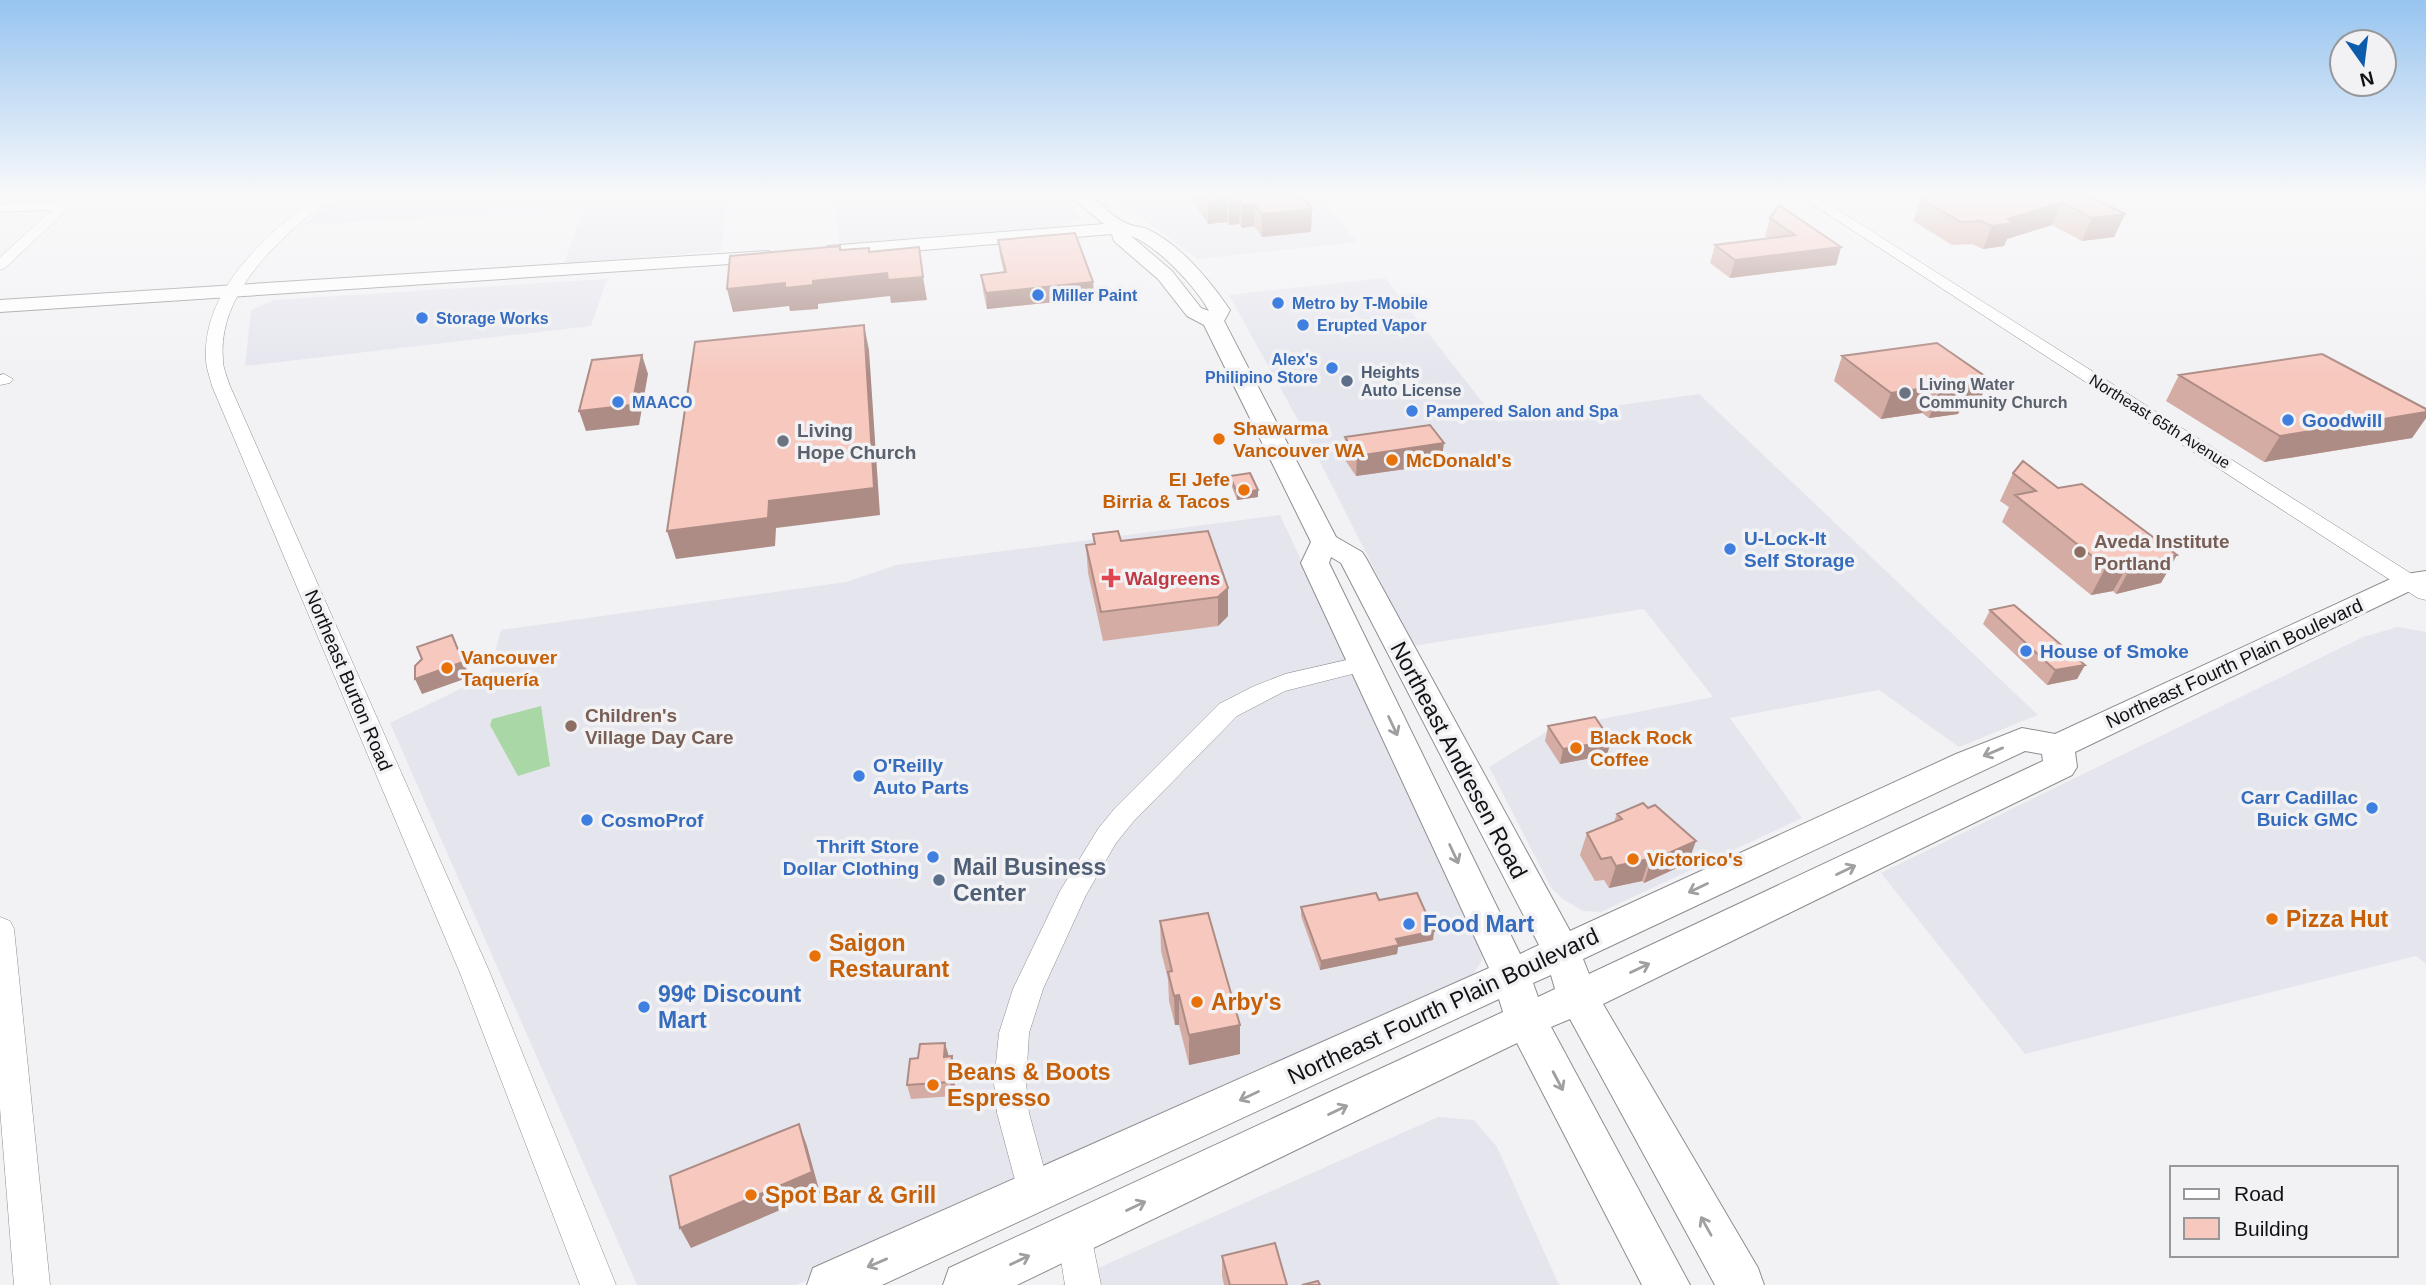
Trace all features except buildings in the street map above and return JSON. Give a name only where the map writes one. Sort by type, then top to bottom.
[{"type":"main road","points":[[0,306],[798,254]]},
{"type":"main road","name":"Northeast Andresen Road","points":[[1168,254],[1192,274],[1220,310],[1213,321],[1320,553],[1364,664],[1511,975],[1526,1020],[1667,1285]]},
{"type":"main road","name":"Northeast Andresen Road","points":[[1320,553],[1352,558],[1561,951],[1578,996],[1741,1285]]},
{"type":"main road","name":"Northeast Fourth Plain Boulevard","points":[[830,1285],[1034,1194],[2022,739],[2058,746],[2422,578]]},
{"type":"main road","points":[[1364,664],[1379,663],[1387,666],[1408,705],[1440,724]]},
{"type":"main road","points":[[966,1285],[2060,767],[2058,746]]},
{"type":"street","name":"Northeast Burton Road","points":[[262,254],[224,309],[216,337],[214,360],[221,386],[475,973],[598,1285]]},
{"type":"street","name":"Northeast 65th Avenue","points":[[1901,254],[2422,578]]},
{"type":"street","points":[[1034,1194],[1013,1113],[1010,1053],[1028,989],[1091,860],[1124,815],[1228,710],[1247,698],[1288,680],[1364,664]]},
{"type":"street","points":[[0,929],[32,1285]]},
{"type":"street","points":[[1074,1235],[1083,1285]]},
{"type":"shaded area","points":[[567,254],[682,254],[564,263]]},
{"type":"shaded area","points":[[1191,254],[1245,254],[1198,259]]},
{"type":"shaded area","points":[[1385,278],[1498,422],[1699,394],[2038,715],[1959,747],[1879,690],[1730,718],[1802,818],[1601,912],[1583,911],[1564,900],[1552,889],[1489,767],[1551,729],[1713,697],[1644,609],[1413,646],[1308,438],[1229,295]]},
{"type":"shaded area","name":"Storage Works","points":[[607,279],[591,326],[245,366],[251,310],[274,300]]},
{"type":"shaded area","points":[[1280,515],[1483,947],[1481,962],[1473,974],[1457,984],[797,1285],[637,1285],[390,723],[489,675],[501,630],[846,582],[896,565]]},
{"type":"shaded area","points":[[2397,627],[2426,632],[2426,964],[2416,956],[2025,1054],[1881,873],[2363,637]]},
{"type":"shaded area","points":[[1438,1117],[1474,1120],[1497,1147],[1559,1285],[1060,1285]]},
{"type":"green space","points":[[541,706],[550,766],[518,776],[490,725],[492,719]]},
{"type":"place","name":"Miller Paint","points":[[1038,295]]},
{"type":"place","name":"Metro by T-Mobile","points":[[1278,303]]},
{"type":"place","name":"Storage Works","points":[[422,318]]},
{"type":"place","name":"Erupted Vapor","points":[[1303,325]]},
{"type":"place","name":"Alex's Philipino Store","points":[[1332,368]]},
{"type":"place","name":"Heights Auto License","points":[[1347,381]]},
{"type":"place","name":"Living Water Community Church","points":[[1905,393]]},
{"type":"place","name":"MAACO","points":[[618,402]]},
{"type":"place","name":"Pampered Salon and Spa","points":[[1412,411]]},
{"type":"place","name":"Goodwill","points":[[2288,420]]},
{"type":"place","name":"Shawarma Vancouver WA","points":[[1219,439]]},
{"type":"place","name":"Living Hope Church","points":[[783,441]]},
{"type":"place","name":"McDonald's","points":[[1392,460]]},
{"type":"place","name":"El Jefe Birria & Tacos","points":[[1244,490]]},
{"type":"place","name":"U-Lock-It Self Storage","points":[[1730,549]]},
{"type":"place","name":"Aveda Institute Portland","points":[[2080,552]]},
{"type":"place","name":"Walgreens","points":[[1111,578]]},
{"type":"place","name":"House of Smoke","points":[[2026,651]]},
{"type":"place","name":"Vancouver Taquería","points":[[447,668]]},
{"type":"place","name":"Children's Village Day Care","points":[[571,726]]},
{"type":"place","name":"Black Rock Coffee","points":[[1576,748]]},
{"type":"place","name":"O'Reilly Auto Parts","points":[[859,776]]},
{"type":"place","name":"Carr Cadillac Buick GMC","points":[[2372,808]]},
{"type":"place","name":"CosmoProf","points":[[587,820]]},
{"type":"place","name":"Thrift Store Dollar Clothing","points":[[933,857]]},
{"type":"place","name":"Victorico's","points":[[1633,859]]},
{"type":"place","name":"Mail Business Center","points":[[939,880]]},
{"type":"place","name":"Pizza Hut","points":[[2272,919]]},
{"type":"place","name":"Food Mart","points":[[1409,924]]},
{"type":"place","name":"Saigon Restaurant","points":[[815,956]]},
{"type":"place","name":"Arby's","points":[[1197,1002]]},
{"type":"place","name":"99¢ Discount Mart","points":[[644,1007]]},
{"type":"place","name":"Beans & Boots Espresso","points":[[933,1085]]},
{"type":"place","name":"Spot Bar & Grill","points":[[751,1195]]}]
